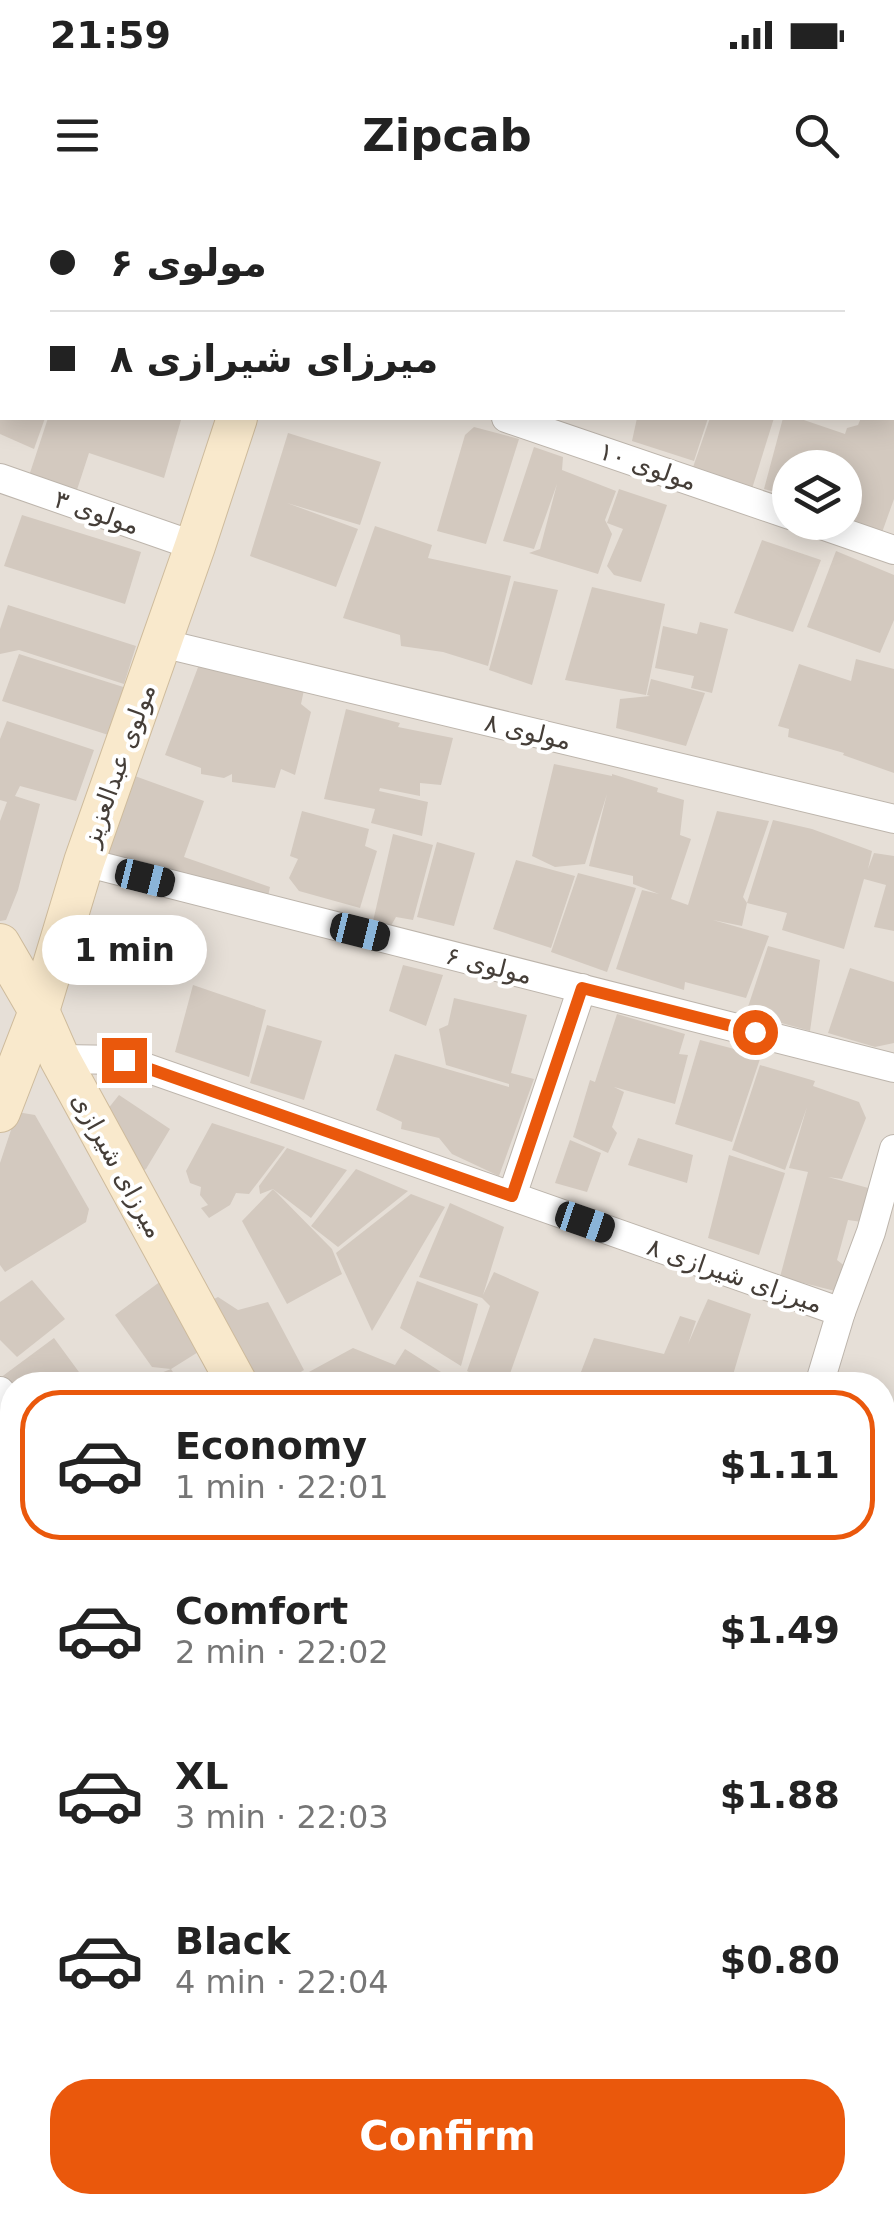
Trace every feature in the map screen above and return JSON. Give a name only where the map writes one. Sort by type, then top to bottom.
[{"type":"main road","name":"مولوی عبدالعزیز","points":[[0,1112],[39,1012],[84,862],[236,420]]},
{"type":"main road","name":"میرزای شیرازی","points":[[0,944],[231,1372]]},
{"type":"street","name":"مولوی ۱۰","points":[[512,420],[772,508]]},
{"type":"street","name":"مولوی ۳","points":[[0,478],[195,546]]},
{"type":"street","points":[[862,539],[894,550]]},
{"type":"street","name":"مولوی ۸","points":[[161,643],[894,819]]},
{"type":"street","name":"مولوی ۶","points":[[84,862],[894,1068]]},
{"type":"street","points":[[512,1196],[582,988]]},
{"type":"street","name":"میرزای شیرازی ۸","points":[[60,1059],[124,1060],[841,1312]]},
{"type":"street","points":[[823,1372],[841,1312],[882,1236],[894,1149]]},
{"type":"shaded area","points":[[0,420],[894,420],[894,1372],[0,1372]]},
{"type":"building","points":[[0,420],[44,420],[34,449],[0,434]]},
{"type":"building","points":[[47,420],[181,420],[164,478],[89,453],[73,502],[26,485]]},
{"type":"building","points":[[637,420],[707,420],[694,461],[632,441]]},
{"type":"building","points":[[709,420],[773,420],[751,492],[691,473]]},
{"type":"building","points":[[782,420],[804,420],[845,434],[847,428],[858,425],[860,420],[894,420],[894,499],[880,538],[862,530],[862,450],[774,450]]},
{"type":"building","points":[[474,427],[519,439],[486,544],[437,531],[465,435]]},
{"type":"building","points":[[288,433],[381,462],[360,525],[287,503],[358,529],[336,587],[250,556]]},
{"type":"building","points":[[534,447],[563,457],[562,470],[616,491],[605,520],[612,534],[598,574],[529,553],[540,549],[557,484],[534,549],[503,541]]},
{"type":"building","points":[[772,459],[772,491],[764,489]]},
{"type":"building","points":[[619,489],[667,505],[641,582],[614,575],[607,566],[623,529],[607,523]]},
{"type":"building","points":[[22,515],[141,552],[125,604],[4,566]]},
{"type":"building","points":[[375,526],[432,545],[428,558],[511,576],[488,666],[443,652],[401,646],[400,635],[343,618]]},
{"type":"building","points":[[762,540],[821,560],[793,632],[734,613]]},
{"type":"building","points":[[836,551],[894,575],[894,620],[880,653],[807,627]]},
{"type":"building","points":[[514,581],[558,590],[532,685],[489,670]]},
{"type":"building","points":[[592,587],[665,604],[646,695],[565,680]]},
{"type":"building","points":[[8,605],[136,646],[124,684],[19,650],[0,654],[0,629]]},
{"type":"building","points":[[700,622],[728,629],[712,693],[691,688],[694,676],[655,668],[663,626],[697,634]]},
{"type":"building","points":[[19,654],[136,691],[121,739],[2,701]]},
{"type":"building","points":[[856,659],[894,669],[894,773],[788,737],[789,729],[778,726],[799,664],[851,681]]},
{"type":"building","points":[[200,662],[259,681],[304,690],[301,704],[311,712],[295,775],[281,769],[275,788],[232,782],[232,774],[224,778],[201,774],[201,768],[165,755]]},
{"type":"building","points":[[651,679],[705,693],[686,746],[616,728],[620,699],[650,696],[647,695]]},
{"type":"building","points":[[346,709],[400,723],[398,727],[453,738],[441,785],[420,783],[420,796],[380,788],[379,791],[428,802],[422,836],[371,823],[375,809],[324,799]]},
{"type":"building","points":[[7,721],[94,750],[76,801],[20,786],[15,796],[40,804],[18,890],[6,920],[0,921],[0,821],[7,802],[0,800],[0,739]]},
{"type":"building","points":[[554,764],[612,774],[684,800],[680,835],[691,839],[671,899],[688,905],[717,811],[769,821],[743,897],[747,903],[742,926],[713,920],[769,936],[746,998],[685,982],[684,990],[616,969],[642,890],[659,894],[633,884],[633,876],[589,866],[607,794],[585,864],[555,867],[532,856]]},
{"type":"building","points":[[132,775],[204,801],[184,857],[270,887],[266,906],[100,863]]},
{"type":"building","points":[[302,811],[369,829],[365,846],[377,851],[360,908],[299,891],[289,878],[298,859],[290,856]]},
{"type":"building","points":[[773,820],[812,829],[872,851],[868,869],[874,853],[894,856],[894,931],[874,927],[886,885],[864,879],[844,949],[782,930],[787,913],[747,903]]},
{"type":"building","points":[[393,834],[433,845],[413,920],[396,917],[385,936],[371,930]]},
{"type":"building","points":[[437,842],[475,853],[454,926],[417,917]]},
{"type":"building","points":[[516,860],[575,876],[551,948],[493,929]]},
{"type":"building","points":[[578,873],[636,888],[607,972],[551,952]]},
{"type":"building","points":[[768,946],[820,960],[810,1031],[746,1013]]},
{"type":"building","points":[[403,965],[443,975],[426,1026],[389,1011]]},
{"type":"building","points":[[850,968],[894,982],[894,1043],[875,1047],[828,1033]]},
{"type":"building","points":[[193,985],[266,1010],[249,1077],[175,1052]]},
{"type":"building","points":[[454,998],[527,1015],[511,1073],[534,1079],[499,1176],[452,1154],[439,1138],[401,1129],[402,1122],[376,1110],[395,1054],[509,1087],[446,1065],[439,1029],[448,1025]]},
{"type":"building","points":[[617,1014],[685,1034],[679,1054],[688,1055],[675,1104],[614,1087],[624,1092],[612,1127],[617,1133],[608,1153],[573,1137],[590,1080],[595,1082]]},
{"type":"building","points":[[267,1025],[322,1041],[304,1100],[250,1083]]},
{"type":"building","points":[[700,1040],[761,1056],[732,1142],[675,1124]]},
{"type":"building","points":[[760,1065],[815,1081],[813,1086],[859,1102],[866,1118],[842,1179],[828,1177],[872,1189],[862,1222],[848,1220],[837,1260],[846,1267],[839,1292],[780,1277],[808,1172],[789,1168],[807,1107],[785,1170],[732,1150]]},
{"type":"building","points":[[119,1095],[170,1129],[141,1172],[103,1115]]},
{"type":"building","points":[[17,1112],[35,1115],[89,1209],[86,1222],[5,1272],[0,1265],[0,1163]]},
{"type":"building","points":[[212,1123],[285,1147],[249,1194],[236,1193],[230,1205],[209,1218],[201,1208],[208,1205],[200,1195],[201,1187],[190,1183],[186,1171]]},
{"type":"building","points":[[638,1138],[693,1155],[687,1183],[628,1165]]},
{"type":"building","points":[[570,1140],[601,1153],[587,1192],[555,1183]]},
{"type":"building","points":[[287,1148],[347,1170],[311,1218],[273,1189],[260,1194],[259,1186]]},
{"type":"building","points":[[729,1155],[785,1173],[759,1255],[708,1238]]},
{"type":"building","points":[[356,1169],[408,1191],[338,1247],[311,1226]]},
{"type":"building","points":[[273,1189],[332,1249],[342,1274],[287,1304],[242,1221]]},
{"type":"building","points":[[411,1194],[445,1207],[372,1331],[336,1253]]},
{"type":"building","points":[[450,1203],[504,1227],[483,1295],[494,1272],[539,1292],[511,1372],[467,1371],[490,1306],[482,1298],[419,1277]]},
{"type":"building","points":[[32,1280],[65,1319],[17,1357],[0,1340],[0,1302]]},
{"type":"building","points":[[161,1281],[203,1349],[171,1369],[152,1367],[115,1315]]},
{"type":"building","points":[[417,1281],[478,1304],[461,1366],[400,1328]]},
{"type":"building","points":[[218,1297],[238,1310],[268,1302],[304,1370],[245,1372],[206,1303]]},
{"type":"building","points":[[708,1299],[751,1314],[734,1372],[581,1372],[594,1338],[664,1354],[680,1316],[696,1321],[688,1344]]},
{"type":"building","points":[[54,1338],[79,1372],[8,1372]]},
{"type":"building","points":[[353,1348],[395,1365],[405,1349],[441,1372],[309,1372]]},
{"type":"route","points":[[124,1060],[512,1196],[582,988],[755,1032]]}]
